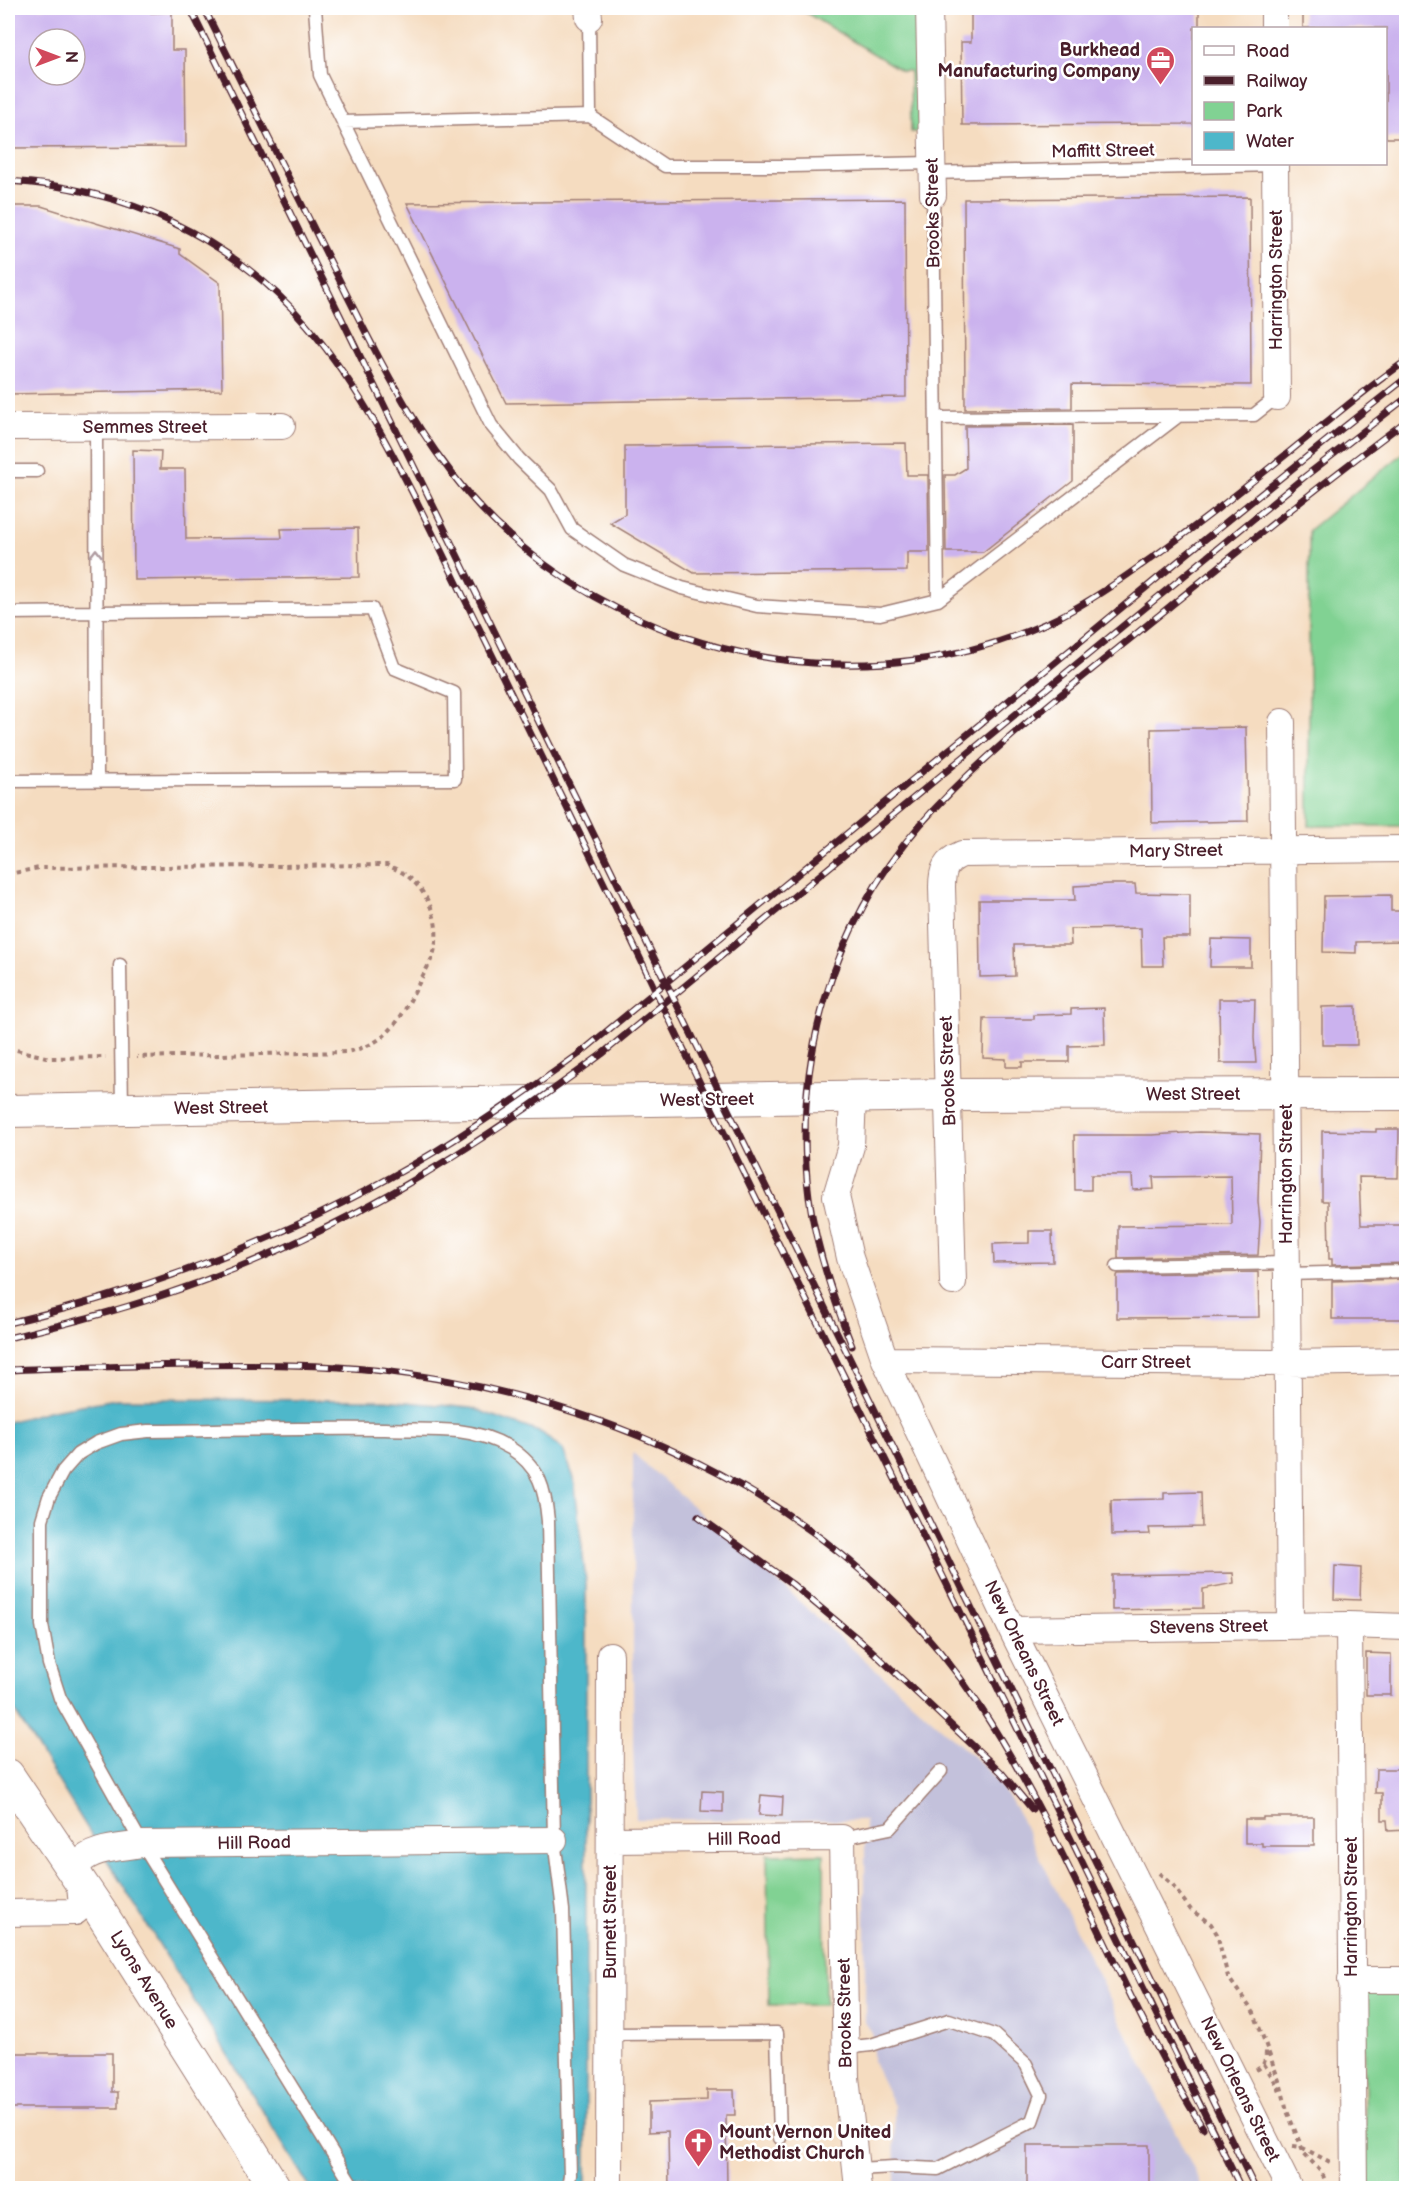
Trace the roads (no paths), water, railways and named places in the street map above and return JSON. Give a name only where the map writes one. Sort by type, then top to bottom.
[{"type":"street","name":"Brooks Street","points":[[929,8],[932,177]]},
{"type":"street","points":[[1274,8],[1274,27]]},
{"type":"street","name":"Harrington Street","points":[[1275,165],[1277,397]]},
{"type":"street","name":"Semmes Street","points":[[8,427],[282,426]]},
{"type":"street","name":"Harrington Street","points":[[1282,722],[1290,1625]]},
{"type":"street","name":"Mary Street","points":[[948,861],[962,854],[1407,849]]},
{"type":"street","name":"Brooks Street","points":[[948,861],[942,872],[942,887],[953,1282]]},
{"type":"street","name":"West Street","points":[[8,1111],[949,1095],[1407,1094]]},
{"type":"street","name":"New Orleans Street","points":[[853,1097],[851,1146],[836,1196],[850,1258],[885,1360],[1012,1630],[1289,2188]]},
{"type":"street","name":"Carr Street","points":[[885,1360],[1288,1363],[1407,1361]]},
{"type":"street","name":"Stevens Street","points":[[1012,1630],[1290,1625],[1407,1626]]},
{"type":"street","name":"Harrington Street","points":[[1349,1625],[1354,2178]]},
{"type":"street","name":"Burnett Street","points":[[609,2188],[610,1655]]},
{"type":"street","name":"Lyons Avenue","points":[[8,1775],[77,1876],[275,2188]]},
{"type":"street","name":"Brooks Street","points":[[842,1838],[846,2078],[857,2179]]},
{"type":"street","name":"Hill Road","points":[[610,1840],[842,1838]]},
{"type":"street","name":"Hill Road","points":[[77,1876],[78,1864],[84,1857],[101,1851],[142,1844],[554,1840]]},
{"type":"street","points":[[8,1912],[75,1912],[82,1906],[77,1876]]},
{"type":"street","points":[[1351,1980],[1407,1980]]},
{"type":"lane","points":[[315,8],[320,75],[491,425],[519,459],[551,490],[572,530],[624,565],[682,588],[757,606],[880,614],[938,600],[1177,417]]},
{"type":"lane","points":[[343,123],[590,116],[589,13]]},
{"type":"lane","name":"Maffitt Street","points":[[590,116],[665,165],[791,166],[932,177],[1249,165]]},
{"type":"lane","name":"Brooks Street","points":[[932,177],[938,600]]},
{"type":"lane","points":[[936,418],[1254,415],[1277,397]]},
{"type":"lane","points":[[96,427],[97,780]]},
{"type":"lane","points":[[8,471],[37,471]]},
{"type":"lane","points":[[8,612],[372,609],[394,668],[454,693],[455,778],[8,780]]},
{"type":"lane","points":[[120,965],[122,1109]]},
{"type":"lane","points":[[1117,1266],[1407,1271]]},
{"type":"lane","points":[[354,2188],[142,1844],[60,1698],[49,1664],[42,1625],[42,1520],[49,1497],[63,1471],[78,1454],[96,1443],[121,1434],[148,1431],[352,1429],[460,1431],[485,1437],[509,1448],[526,1460],[537,1476],[545,1493],[548,1521],[554,1840],[563,1910],[566,1959],[570,2175],[568,2188]]},
{"type":"lane","points":[[842,1838],[890,1828],[941,1771]]},
{"type":"lane","points":[[845,2048],[871,2045],[948,2020],[994,2035],[1026,2064],[1041,2095],[1032,2121],[938,2169],[894,2167],[857,2179]]},
{"type":"lane","points":[[609,2034],[777,2033],[780,2138]]},
{"type":"water","points":[[116,1399],[385,1400],[471,1408],[542,1433],[563,1450],[574,1478],[586,1582],[586,2188],[310,2188],[8,1700],[8,1422],[52,1410]]},
{"type":"railway","points":[[190,8],[1255,2188]]},
{"type":"railway","points":[[204,8],[384,367],[415,421],[450,471],[481,508],[516,541],[554,571],[638,618],[683,636],[729,650],[811,663],[846,664],[915,660],[983,646],[1049,622],[1096,596],[1162,551],[1406,361]]},
{"type":"railway","points":[[8,181],[51,185],[133,206],[172,222],[209,242],[244,266],[277,294],[307,325],[330,354],[370,414],[438,544],[1241,2188]]},
{"type":"railway","points":[[8,1323],[120,1293],[229,1254],[282,1231],[386,1180],[436,1151],[526,1092],[579,1054],[1188,553],[1406,378]]},
{"type":"railway","points":[[8,1338],[146,1301],[284,1248],[394,1192],[499,1127],[602,1054],[1303,478],[1406,398]]},
{"type":"railway","points":[[852,1346],[832,1291],[816,1235],[809,1197],[805,1147],[807,1097],[813,1047],[825,999],[842,952],[863,907],[889,864],[920,825],[991,754],[1227,560],[1406,421]]},
{"type":"railway","points":[[8,1370],[289,1365],[383,1371],[470,1385],[555,1406],[639,1436],[719,1474],[794,1519],[864,1573],[926,1635],[979,1705],[1039,1808],[1145,2023],[1203,2128]]},
{"type":"railway","points":[[698,1516],[792,1584],[870,1649],[1001,1772],[1032,1809]]},
{"type":"place","name":"Burkhead Manufacturing Company","points":[[1161,86]]},
{"type":"place","name":"Mount Vernon United Methodist Church","points":[[698,2168]]}]
